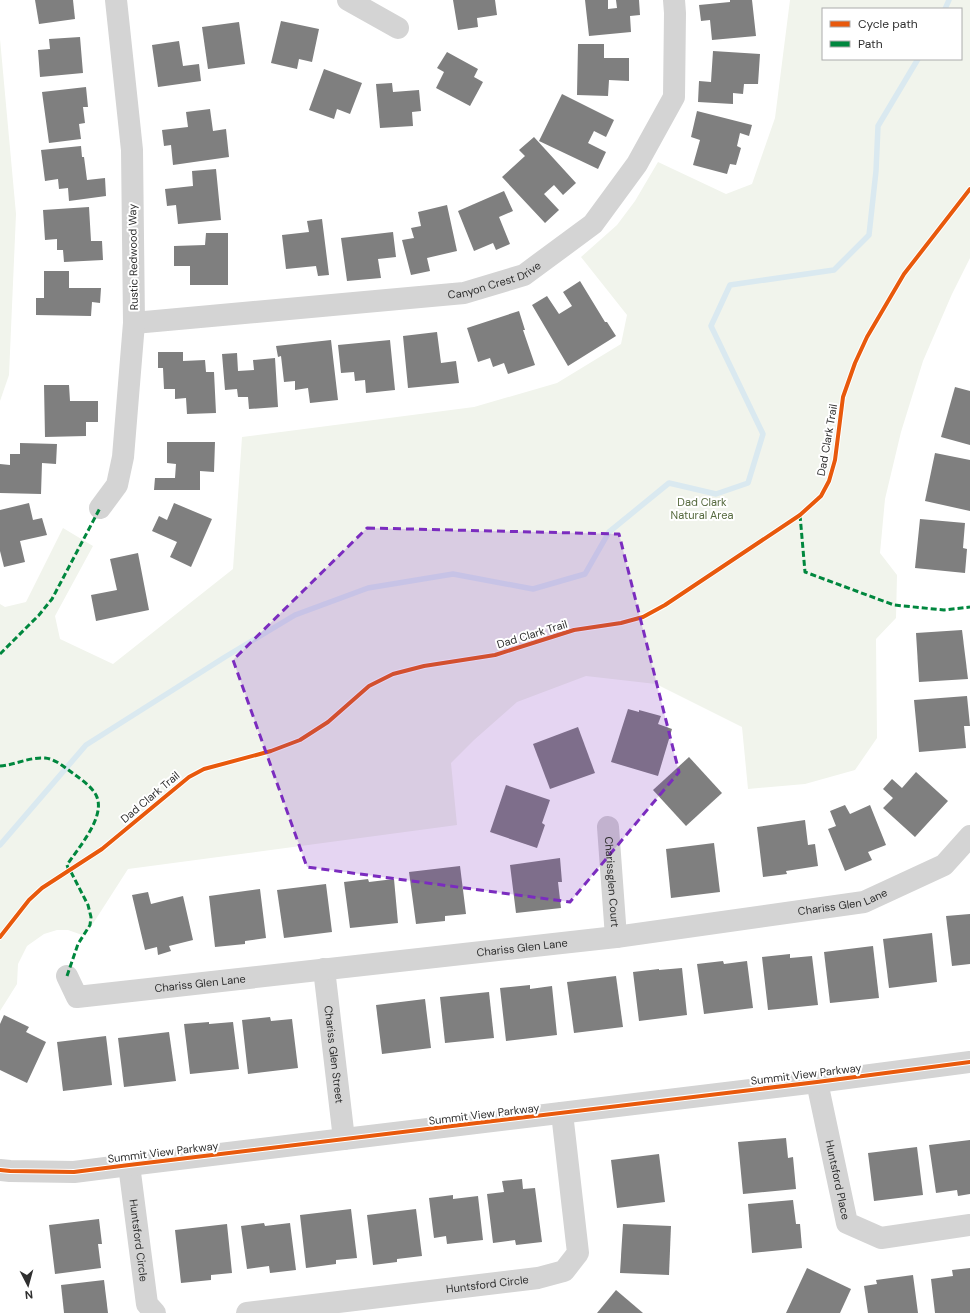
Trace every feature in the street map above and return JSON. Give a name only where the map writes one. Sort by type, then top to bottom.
[{"type":"street","name":"Rustic Redwood Way","points":[[100,508],[117,485],[123,457],[134,323],[132,150],[116,0]]},
{"type":"street","points":[[348,0],[398,28]]},
{"type":"street","name":"Canyon Crest Drive","points":[[134,323],[464,293],[524,275],[593,224],[637,164],[674,97],[674,0]]},
{"type":"street","name":"Charissglen Court","points":[[608,827],[616,937]]},
{"type":"street","name":"Chariss Glen Lane","points":[[67,976],[77,997],[616,937],[864,902],[944,865],[970,836]]},
{"type":"street","name":"Chariss Glen Street","points":[[324,969],[344,1140]]},
{"type":"street","name":"Summit View Parkway","points":[[0,1170],[74,1172],[129,1166],[970,1062]]},
{"type":"street","name":"Huntsford Place","points":[[817,1082],[847,1223],[881,1238],[970,1225]]},
{"type":"street","name":"Huntsford Circle","points":[[247,1313],[538,1278],[564,1271],[578,1253],[562,1113]]},
{"type":"street","name":"Huntsford Circle","points":[[129,1166],[147,1304],[155,1313]]},
{"type":"highlighted area","points":[[367,528],[619,534],[679,772],[570,902],[307,867],[233,660]]},
{"type":"green space","name":"Dad Clark Natural Area","points":[[790,0],[970,0],[970,258],[952,294],[923,361],[901,432],[885,499],[880,553],[897,575],[896,618],[876,639],[877,738],[855,770],[805,784],[748,789],[742,727],[656,684],[586,676],[517,702],[474,740],[451,763],[457,825],[128,869],[85,936],[68,930],[57,930],[44,934],[27,946],[18,964],[17,984],[0,1011],[0,604],[5,607],[26,602],[63,528],[93,546],[55,616],[60,639],[113,664],[233,569],[242,437],[474,407],[557,383],[621,344],[627,315],[581,257],[617,225],[635,201],[658,162],[726,194],[752,184],[775,118]]},
{"type":"green space","points":[[0,39],[16,214],[9,375],[0,401]]},
{"type":"building","points":[[35,0],[73,0],[75,19],[39,24]]},
{"type":"building","points":[[453,0],[495,0],[497,15],[477,18],[478,27],[458,30]]},
{"type":"building","points":[[585,0],[608,0],[608,9],[617,8],[616,0],[639,0],[640,15],[630,16],[631,32],[589,36]]},
{"type":"building","points":[[730,0],[752,0],[756,36],[712,40],[710,20],[701,21],[699,5],[730,2]]},
{"type":"building","points":[[281,21],[319,29],[312,62],[299,59],[297,69],[271,63]]},
{"type":"building","points":[[239,22],[245,64],[208,69],[202,27]]},
{"type":"building","points":[[80,37],[83,73],[40,77],[38,50],[50,49],[49,39]]},
{"type":"building","points":[[179,41],[183,66],[199,64],[201,81],[158,87],[152,45]]},
{"type":"building","points":[[578,44],[604,44],[604,58],[629,58],[629,81],[609,80],[608,96],[577,95]]},
{"type":"building","points":[[713,51],[760,54],[758,84],[744,84],[743,94],[733,93],[733,104],[698,102],[699,81],[711,82]]},
{"type":"building","points":[[447,52],[478,69],[474,77],[483,82],[470,106],[436,88],[444,72],[437,68]]},
{"type":"building","points":[[324,69],[362,83],[350,114],[337,109],[334,119],[309,110]]},
{"type":"building","points":[[392,83],[393,92],[419,90],[421,111],[412,112],[413,126],[380,128],[376,84]]},
{"type":"building","points":[[86,87],[88,107],[83,107],[85,123],[79,124],[81,139],[49,143],[42,92]]},
{"type":"building","points":[[562,94],[614,120],[606,137],[594,131],[588,143],[606,152],[598,169],[539,141]]},
{"type":"building","points":[[210,109],[213,131],[226,129],[229,157],[173,165],[171,145],[164,146],[162,130],[188,127],[186,112]]},
{"type":"building","points":[[697,111],[752,125],[749,136],[740,133],[737,146],[741,148],[736,165],[730,164],[727,174],[693,165],[700,140],[691,137]]},
{"type":"building","points":[[534,137],[576,183],[563,195],[554,185],[544,194],[559,210],[545,223],[502,177],[525,156],[519,150]]},
{"type":"building","points":[[81,146],[87,180],[105,178],[106,196],[69,201],[68,188],[59,189],[58,179],[45,181],[41,150]]},
{"type":"building","points":[[216,169],[221,220],[178,224],[176,205],[167,206],[165,189],[193,186],[192,171]]},
{"type":"building","points":[[504,191],[513,211],[499,217],[510,244],[496,250],[493,243],[474,251],[458,211]]},
{"type":"building","points":[[447,205],[457,251],[427,258],[430,271],[411,275],[402,240],[414,238],[411,228],[421,226],[418,212]]},
{"type":"building","points":[[89,207],[91,241],[102,241],[103,260],[64,262],[63,250],[57,250],[57,239],[45,240],[43,210]]},
{"type":"building","points":[[322,219],[329,275],[318,276],[316,266],[286,269],[282,235],[309,232],[307,221]]},
{"type":"building","points":[[393,232],[396,257],[378,259],[381,278],[347,281],[341,238]]},
{"type":"building","points":[[206,233],[228,233],[228,285],[190,285],[190,266],[174,266],[174,246],[205,245]]},
{"type":"building","points":[[44,271],[69,271],[69,288],[101,288],[100,303],[92,302],[91,316],[36,315],[36,298],[44,298]]},
{"type":"building","points":[[580,281],[605,322],[607,322],[616,336],[568,366],[532,305],[547,296],[559,314],[572,306],[563,292]]},
{"type":"building","points":[[519,311],[525,330],[523,330],[535,365],[508,374],[504,363],[493,367],[490,358],[478,362],[467,328]]},
{"type":"building","points":[[437,332],[441,363],[456,361],[459,383],[408,388],[403,336]]},
{"type":"building","points":[[331,340],[338,400],[310,403],[308,388],[295,390],[295,381],[284,382],[281,356],[278,357],[276,346]]},
{"type":"building","points":[[390,340],[395,390],[366,393],[365,380],[355,381],[354,372],[341,373],[338,345]]},
{"type":"building","points":[[158,352],[183,352],[183,361],[205,360],[206,372],[214,372],[216,413],[187,414],[186,398],[175,399],[175,389],[164,389],[163,368],[158,368]]},
{"type":"building","points":[[237,353],[238,371],[254,370],[253,360],[275,358],[278,407],[249,409],[248,397],[238,397],[237,389],[225,390],[222,354]]},
{"type":"building","points":[[44,385],[69,385],[70,401],[98,401],[98,422],[86,422],[86,436],[45,437]]},
{"type":"building","points":[[955,387],[970,391],[970,445],[941,437]]},
{"type":"building","points":[[167,442],[215,442],[214,472],[200,471],[200,490],[154,490],[155,478],[175,478],[176,464],[167,463]]},
{"type":"building","points":[[20,443],[57,444],[56,464],[42,463],[41,494],[0,493],[0,464],[10,465],[10,454],[20,454]]},
{"type":"building","points":[[935,453],[970,460],[970,511],[925,501]]},
{"type":"building","points":[[29,503],[33,520],[42,518],[47,535],[20,541],[25,562],[4,567],[0,551],[0,510]]},
{"type":"building","points":[[174,503],[212,519],[191,567],[170,557],[177,542],[152,531],[159,516],[167,520]]},
{"type":"building","points":[[920,519],[965,523],[963,548],[967,549],[965,573],[915,568]]},
{"type":"building","points":[[138,553],[149,610],[96,621],[91,595],[117,590],[110,559]]},
{"type":"building","points":[[962,630],[968,679],[919,682],[916,633]]},
{"type":"building","points":[[967,696],[970,726],[964,726],[966,748],[919,752],[914,700]]},
{"type":"building","points":[[628,709],[639,712],[639,710],[661,716],[658,724],[672,729],[658,776],[611,762]]},
{"type":"building","points":[[578,727],[595,773],[550,789],[533,744]]},
{"type":"building","points":[[689,757],[722,793],[686,826],[653,790]]},
{"type":"building","points":[[916,772],[948,801],[915,837],[883,808],[893,798],[883,789],[892,779],[902,788]]},
{"type":"building","points":[[506,785],[550,800],[542,823],[545,825],[537,848],[490,832]]},
{"type":"building","points":[[845,805],[850,814],[870,805],[886,845],[868,852],[872,860],[845,871],[828,829],[836,826],[830,811]]},
{"type":"building","points":[[805,820],[808,845],[815,844],[818,866],[786,871],[787,874],[763,877],[757,827]]},
{"type":"building","points":[[714,843],[720,892],[671,898],[666,849]]},
{"type":"building","points":[[560,858],[562,882],[558,882],[561,908],[516,913],[510,865]]},
{"type":"building","points":[[460,866],[466,914],[445,916],[445,921],[416,924],[409,872]]},
{"type":"building","points":[[368,879],[369,882],[394,879],[398,923],[350,928],[344,882]]},
{"type":"building","points":[[326,884],[332,932],[284,938],[277,890]]},
{"type":"building","points":[[260,889],[266,938],[245,941],[245,944],[215,947],[209,896]]},
{"type":"building","points":[[148,892],[151,904],[183,896],[193,940],[169,946],[171,951],[158,955],[157,947],[145,950],[132,895]]},
{"type":"building","points":[[970,914],[970,964],[952,966],[946,916]]},
{"type":"building","points":[[932,933],[937,982],[889,988],[883,939]]},
{"type":"building","points":[[873,946],[879,998],[830,1003],[824,952]]},
{"type":"building","points":[[790,954],[790,958],[812,956],[818,1005],[768,1010],[762,957]]},
{"type":"building","points":[[723,961],[724,964],[747,961],[753,1008],[704,1014],[697,964]]},
{"type":"building","points":[[682,968],[687,1015],[639,1021],[633,972]]},
{"type":"building","points":[[616,976],[623,1027],[574,1033],[567,982]]},
{"type":"building","points":[[530,985],[530,989],[552,986],[557,1035],[506,1041],[500,988]]},
{"type":"building","points":[[489,992],[494,1038],[445,1043],[440,997]]},
{"type":"building","points":[[425,999],[431,1048],[382,1054],[376,1005]]},
{"type":"building","points":[[4,1015],[29,1027],[26,1032],[46,1042],[27,1083],[0,1070],[0,1024]]},
{"type":"building","points":[[270,1017],[271,1021],[292,1019],[298,1068],[248,1074],[242,1020]]},
{"type":"building","points":[[209,1022],[209,1024],[233,1022],[239,1069],[190,1074],[184,1024]]},
{"type":"building","points":[[169,1032],[176,1081],[124,1087],[118,1038]]},
{"type":"building","points":[[106,1036],[112,1085],[63,1091],[57,1042]]},
{"type":"building","points":[[786,1138],[788,1158],[793,1157],[796,1189],[743,1194],[738,1142]]},
{"type":"building","points":[[970,1140],[970,1194],[958,1196],[957,1190],[936,1193],[929,1145]]},
{"type":"building","points":[[917,1147],[923,1195],[874,1201],[868,1153]]},
{"type":"building","points":[[659,1154],[665,1202],[617,1208],[611,1160]]},
{"type":"building","points":[[522,1179],[523,1189],[535,1188],[542,1242],[516,1245],[515,1240],[493,1243],[487,1194],[504,1192],[502,1181]]},
{"type":"building","points":[[453,1195],[453,1199],[478,1196],[483,1240],[447,1244],[446,1236],[434,1238],[429,1198]]},
{"type":"building","points":[[793,1200],[796,1224],[800,1224],[802,1248],[752,1253],[748,1204]]},
{"type":"building","points":[[351,1209],[357,1258],[336,1260],[336,1264],[306,1268],[300,1215]]},
{"type":"building","points":[[416,1209],[422,1256],[397,1259],[397,1262],[373,1265],[367,1215]]},
{"type":"building","points":[[99,1219],[102,1244],[98,1244],[101,1268],[55,1274],[49,1225]]},
{"type":"building","points":[[264,1223],[265,1226],[290,1223],[296,1270],[270,1273],[269,1266],[247,1269],[241,1226]]},
{"type":"building","points":[[227,1224],[232,1273],[211,1275],[211,1280],[181,1283],[175,1230]]},
{"type":"building","points":[[623,1224],[671,1226],[669,1275],[620,1273]]},
{"type":"building","points":[[807,1268],[851,1289],[840,1313],[786,1313]]},
{"type":"building","points":[[970,1268],[970,1313],[935,1313],[931,1279],[953,1276],[952,1270]]},
{"type":"building","points":[[913,1275],[918,1313],[868,1313],[864,1286],[877,1284],[876,1280]]},
{"type":"building","points":[[104,1280],[108,1313],[64,1313],[61,1285]]},
{"type":"building","points":[[616,1290],[643,1313],[597,1313]]},
{"type":"waterway","points":[[945,8],[949,0]]},
{"type":"waterway","points":[[0,845],[86,745],[225,657],[295,615],[368,588],[453,574],[533,589],[585,574],[609,532],[669,483],[716,494],[748,483],[763,434],[711,326],[730,285],[834,270],[869,235],[876,171],[878,126],[917,60]]},
{"type":"marked path","points":[[0,654],[39,615],[52,599],[100,508]]},
{"type":"marked path","points":[[800,515],[805,572],[894,605],[944,610],[970,607]]},
{"type":"marked path","points":[[0,766],[39,758],[53,760],[86,783],[96,795],[98,812],[95,822],[90,832],[67,865],[69,871]]},
{"type":"marked path","points":[[67,976],[78,944],[90,925],[91,917],[88,905],[70,870]]},
{"type":"cycle path","name":"Dad Clark Trail","points":[[0,937],[29,900],[42,888],[102,849],[189,777],[204,769],[271,751],[300,740],[328,722],[369,686],[393,674],[424,666],[495,655],[574,630],[621,623],[643,617],[665,605],[800,515],[821,496],[829,481],[835,460],[843,397],[855,363],[867,337],[904,274],[970,189]]},
{"type":"cycle path","points":[[0,1170],[74,1172],[817,1082],[970,1062]]}]
